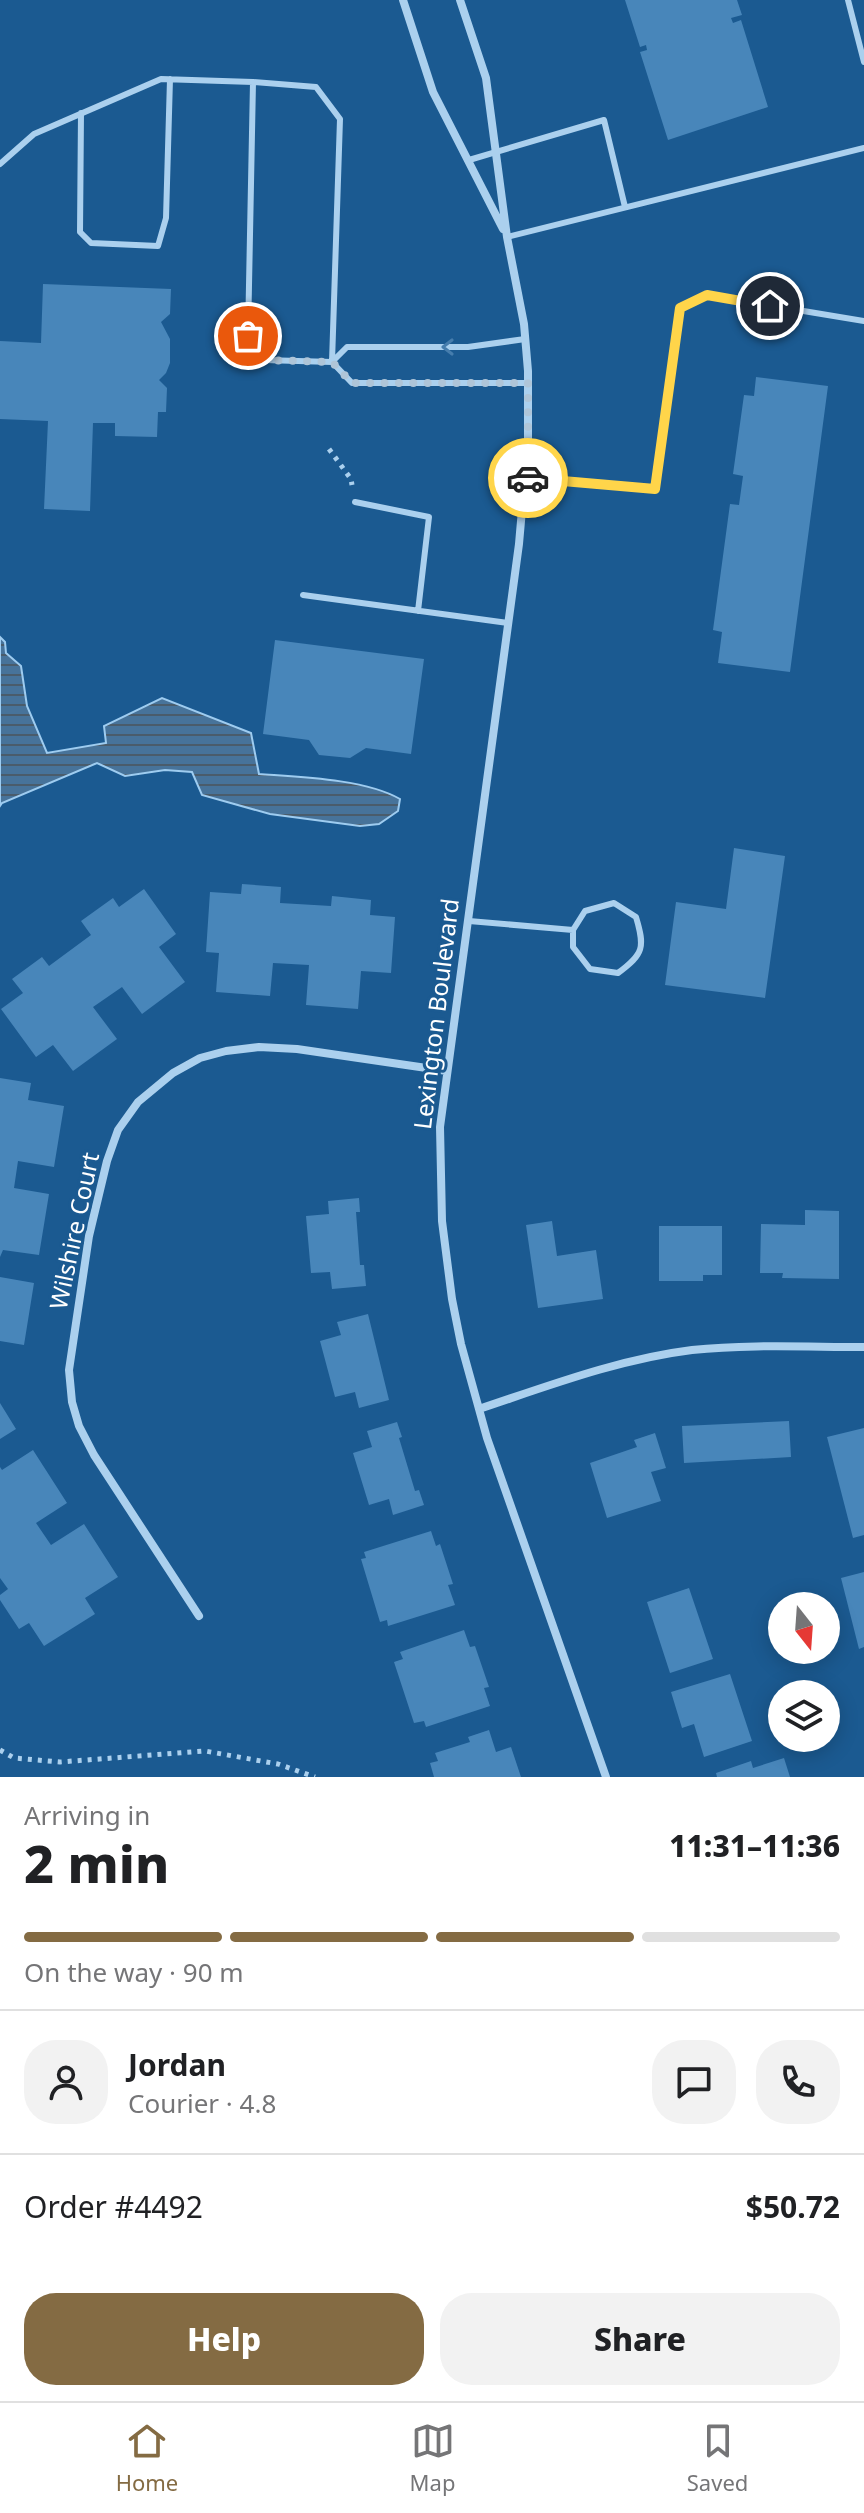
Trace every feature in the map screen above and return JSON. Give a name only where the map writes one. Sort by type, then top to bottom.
[{"type":"street","name":"Lexington Boulevard","points":[[403,0],[433,92],[507,237]]},
{"type":"street","name":"Lexington Boulevard","points":[[460,0],[486,78],[507,237],[525,339],[528,441],[508,623],[440,1127],[442,1221],[455,1314],[479,1409],[606,1777]]},
{"type":"street","name":"Wilshire Court","points":[[199,1616],[94,1455],[79,1426],[72,1402],[69,1370],[89,1236],[107,1161],[118,1130],[138,1102],[161,1082],[200,1058],[226,1051],[259,1047],[297,1049],[447,1071]]},
{"type":"street","points":[[479,1409],[614,1366],[692,1350],[864,1347]]},
{"type":"lane","points":[[848,0],[864,62]]},
{"type":"lane","points":[[0,164],[34,134],[161,79],[316,87],[340,119],[332,362]]},
{"type":"lane","points":[[81,113],[80,232],[91,243],[158,246],[166,218],[170,79]]},
{"type":"lane","points":[[253,82],[248,336],[264,360],[332,362],[352,383],[528,383]]},
{"type":"lane","points":[[469,160],[604,120],[625,207]]},
{"type":"lane","points":[[507,237],[864,148]]},
{"type":"lane","points":[[525,478],[655,489],[680,308],[707,295],[864,321]]},
{"type":"lane","points":[[332,362],[347,347],[468,347],[525,339]]},
{"type":"lane","points":[[355,502],[429,517],[418,611]]},
{"type":"lane","points":[[303,595],[508,623]]},
{"type":"lane","points":[[614,903],[636,917],[643,941],[635,960],[618,973],[590,969],[573,947],[573,930],[585,911],[614,903]]},
{"type":"lane","points":[[469,921],[573,930]]},
{"type":"path","points":[[329,449],[351,479],[355,502]]},
{"type":"path","points":[[0,1750],[14,1758],[60,1762],[205,1751],[278,1764],[315,1777]]},
{"type":"water","points":[[0,637],[5,642],[6,653],[21,666],[27,706],[47,753],[106,743],[104,726],[162,698],[251,733],[259,774],[332,780],[369,787],[400,799],[398,811],[379,824],[360,826],[270,814],[202,795],[192,772],[165,770],[125,776],[97,763],[0,806]]},
{"type":"building","points":[[625,0],[737,0],[742,15],[731,18],[733,23],[741,20],[768,107],[668,140],[640,52],[647,50],[646,45],[640,47]]},
{"type":"building","points":[[43,284],[171,289],[170,314],[161,322],[170,339],[170,363],[159,380],[167,388],[166,412],[158,412],[157,437],[115,436],[115,423],[93,423],[90,511],[44,509],[48,421],[0,419],[0,341],[41,343]]},
{"type":"building","points":[[756,377],[828,386],[790,672],[718,663],[722,632],[713,630],[730,504],[739,505],[743,476],[733,474],[744,395],[754,396]]},
{"type":"building","points":[[275,640],[424,659],[411,754],[366,748],[350,758],[319,755],[309,740],[263,734]]},
{"type":"building","points":[[734,848],[785,856],[765,998],[665,985],[676,902],[726,909]]},
{"type":"building","points":[[242,884],[281,887],[280,903],[331,906],[332,896],[371,900],[370,915],[395,917],[391,973],[361,971],[358,1009],[306,1005],[309,965],[273,963],[270,996],[216,992],[219,953],[206,952],[210,892],[241,894]]},
{"type":"building","points":[[144,889],[176,934],[159,947],[185,982],[142,1014],[122,987],[93,1007],[117,1039],[73,1071],[53,1045],[36,1057],[1,1009],[23,993],[12,979],[42,957],[49,966],[91,935],[81,921],[113,898],[119,907]]},
{"type":"building","points":[[0,1078],[31,1083],[28,1100],[64,1106],[54,1167],[18,1161],[14,1188],[49,1194],[39,1255],[3,1250],[0,1257]]},
{"type":"building","points":[[359,1198],[360,1212],[356,1212],[360,1265],[364,1265],[366,1286],[332,1289],[330,1272],[311,1273],[306,1216],[329,1214],[328,1201]]},
{"type":"building","points":[[805,1210],[839,1211],[839,1279],[782,1278],[783,1273],[760,1273],[761,1224],[805,1225]]},
{"type":"building","points":[[552,1221],[557,1256],[596,1250],[603,1299],[538,1308],[526,1225]]},
{"type":"building","points":[[659,1226],[722,1226],[722,1275],[703,1275],[703,1281],[659,1281]]},
{"type":"building","points":[[0,1277],[34,1283],[24,1345],[0,1341]]},
{"type":"building","points":[[368,1314],[389,1400],[359,1408],[355,1392],[335,1397],[320,1341],[341,1335],[337,1322]]},
{"type":"building","points":[[0,1403],[16,1429],[0,1439]]},
{"type":"building","points":[[789,1421],[791,1457],[684,1463],[682,1426]]},
{"type":"building","points":[[397,1422],[415,1491],[419,1490],[424,1505],[393,1515],[389,1499],[369,1505],[353,1453],[372,1447],[367,1431]]},
{"type":"building","points":[[864,1428],[864,1535],[853,1538],[827,1437]]},
{"type":"building","points":[[655,1433],[666,1468],[651,1472],[661,1501],[607,1518],[590,1463],[637,1447],[634,1440]]},
{"type":"building","points":[[33,1450],[67,1503],[36,1523],[51,1545],[84,1524],[118,1577],[85,1598],[95,1614],[44,1646],[29,1623],[19,1629],[0,1600],[0,1595],[8,1589],[0,1578],[0,1467],[2,1470]]},
{"type":"building","points":[[431,1531],[436,1546],[440,1544],[453,1584],[448,1585],[455,1605],[388,1626],[387,1620],[380,1622],[361,1559],[366,1558],[364,1552]]},
{"type":"building","points":[[864,1572],[864,1647],[859,1649],[841,1578]]},
{"type":"building","points":[[689,1588],[713,1659],[670,1673],[647,1602]]},
{"type":"building","points":[[464,1630],[470,1647],[475,1646],[489,1687],[484,1688],[490,1706],[426,1727],[424,1721],[414,1723],[394,1662],[403,1659],[400,1652]]},
{"type":"building","points":[[730,1674],[752,1741],[704,1757],[694,1724],[682,1728],[671,1692]]},
{"type":"building","points":[[489,1730],[496,1752],[511,1747],[521,1777],[434,1777],[430,1763],[438,1761],[435,1753],[470,1742],[468,1737]]},
{"type":"building","points":[[784,1758],[790,1777],[717,1777],[716,1773],[751,1761],[753,1768]]},
{"type":"way so far","points":[[248,336],[264,360],[332,362],[352,383],[528,383],[525,478],[528,478]]},
{"type":"route","points":[[528,478],[655,489],[680,308],[707,295],[770,306]]}]
